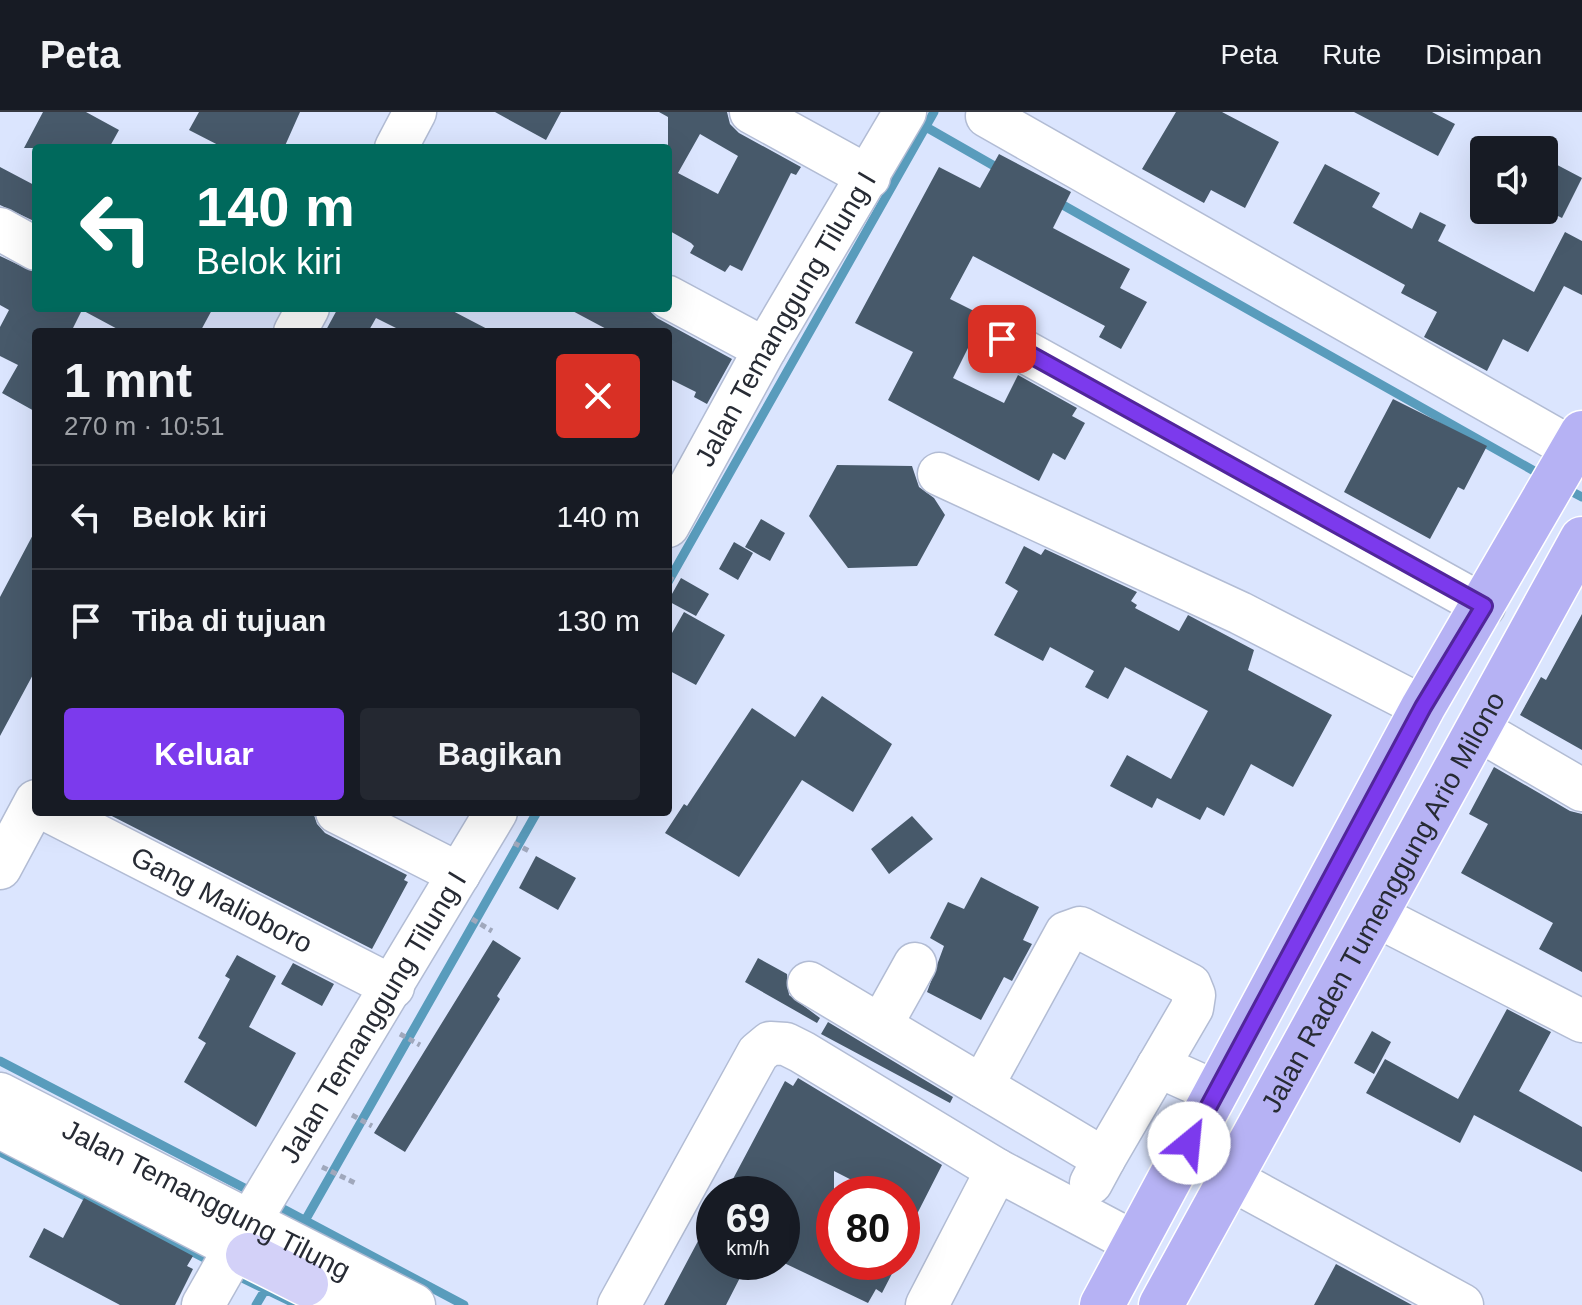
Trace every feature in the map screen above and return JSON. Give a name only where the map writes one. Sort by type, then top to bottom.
[{"type":"highway","name":"Jalan Raden Tumenggung Ario Milono","points":[[1102,1305],[1423,707],[1575,444]]},
{"type":"highway","name":"Jalan Raden Tumenggung Ario Milono","points":[[1161,1305],[1582,539]]},
{"type":"main road","name":"Jalan Temanggung Tilung","points":[[249,1238],[319,1288]]},
{"type":"street","points":[[398,144],[415,112]]},
{"type":"street","points":[[751,112],[869,177]]},
{"type":"street","name":"Jalan Temanggung Tilung I","points":[[672,519],[765,349],[905,112]]},
{"type":"street","points":[[987,116],[1575,444]]},
{"type":"street","points":[[0,229],[32,247]]},
{"type":"street","points":[[672,299],[765,349]]},
{"type":"street","points":[[1002,339],[1484,606]]},
{"type":"street","points":[[939,474],[1240,613],[1423,707]]},
{"type":"street","points":[[1479,730],[1582,790]]},
{"type":"street","points":[[0,868],[32,816]]},
{"type":"street","name":"Gang Malioboro","points":[[60,816],[393,987]]},
{"type":"street","points":[[345,816],[459,874]]},
{"type":"street","name":"Jalan Temanggung Tilung I","points":[[203,1305],[249,1238],[494,816]]},
{"type":"street","points":[[1375,915],[1582,1021]]},
{"type":"street","points":[[982,1086],[1066,933],[1080,928],[1190,985],[1194,995],[1192,1008],[1076,1212]]},
{"type":"street","points":[[881,1025],[915,964]]},
{"type":"street","points":[[809,983],[1104,1159]]},
{"type":"street","points":[[619,1305],[758,1053],[770,1043],[786,1044],[802,1052],[997,1170],[1135,1243]]},
{"type":"street","points":[[1158,1066],[1216,1092]]},
{"type":"street","name":"Jalan Temanggung Tilung","points":[[0,1094],[249,1238]]},
{"type":"street","points":[[0,1127],[249,1238]]},
{"type":"street","points":[[927,1305],[997,1170]]},
{"type":"street","points":[[1229,1178],[1462,1305]]},
{"type":"street","name":"Jalan Temanggung Tilung","points":[[319,1288],[414,1305]]},
{"type":"path","points":[[393,1030],[420,1045]]},
{"type":"path","points":[[344,1110],[372,1126]]},
{"type":"path","points":[[319,1166],[357,1184]]},
{"type":"building","points":[[43,112],[86,112],[119,130],[111,144],[32,144],[32,148],[24,148]]},
{"type":"building","points":[[199,112],[300,112],[286,144],[216,144],[189,130]]},
{"type":"building","points":[[495,112],[561,112],[546,140]]},
{"type":"building","points":[[659,112],[727,112],[730,124],[739,133],[801,167],[796,175],[791,173],[742,271],[730,265],[725,272],[690,253],[694,246],[672,232],[672,144],[668,144],[668,117]],"holes":[[[700,134],[738,156],[718,194],[678,173]]]},
{"type":"building","points":[[1176,112],[1222,112],[1279,142],[1245,208],[1211,190],[1204,203],[1142,169]]},
{"type":"building","points":[[1354,112],[1432,112],[1455,124],[1438,156]]},
{"type":"building","points":[[999,154],[1071,192],[1053,228],[1130,269],[1120,288],[1147,302],[1121,349],[1099,337],[1105,326],[973,256],[950,299],[984,316],[953,378],[1004,403],[1018,375],[1077,408],[1072,416],[1085,423],[1065,460],[1053,453],[1039,481],[888,400],[913,352],[855,323],[939,167],[980,188]]},
{"type":"building","points":[[1325,164],[1380,193],[1372,207],[1412,229],[1420,212],[1446,225],[1438,241],[1534,292],[1565,232],[1582,241],[1582,295],[1564,286],[1528,352],[1503,339],[1487,371],[1424,337],[1437,312],[1401,293],[1405,285],[1293,223]]},
{"type":"building","points":[[1558,165],[1582,178],[1562,218],[1558,216]]},
{"type":"building","points":[[0,167],[32,184],[32,220],[0,205]]},
{"type":"building","points":[[0,256],[32,271],[32,312],[81,312],[73,328],[32,328],[32,410],[2,393],[18,365],[0,356],[0,327],[9,310],[0,305]]},
{"type":"building","points":[[86,312],[211,312],[202,328],[116,328]]},
{"type":"building","points":[[336,312],[455,312],[485,328],[396,328],[376,318],[370,328],[327,328]]},
{"type":"building","points":[[574,312],[651,312],[732,359],[707,404],[694,397],[696,392],[672,380],[672,328],[604,328]]},
{"type":"building","points":[[1393,399],[1487,446],[1464,490],[1458,487],[1430,539],[1344,492]]},
{"type":"building","points":[[837,465],[912,466],[919,487],[934,498],[945,515],[917,566],[848,568],[809,516]]},
{"type":"building","points":[[761,519],[785,533],[770,561],[745,547]]},
{"type":"building","points":[[32,537],[32,676],[0,736],[0,597]]},
{"type":"building","points":[[734,542],[753,553],[738,580],[719,569]]},
{"type":"building","points":[[1024,546],[1041,555],[1045,549],[1137,592],[1131,601],[1137,605],[1135,608],[1179,631],[1188,615],[1254,650],[1248,670],[1332,715],[1293,787],[1251,764],[1224,816],[1207,807],[1200,820],[1157,798],[1152,808],[1110,786],[1127,755],[1171,779],[1208,711],[1125,667],[1108,699],[1085,687],[1094,671],[1050,647],[1043,661],[994,635],[1018,591],[1005,583]]},
{"type":"building","points":[[681,578],[709,594],[696,616],[672,603],[672,594]]},
{"type":"building","points":[[684,612],[725,635],[696,685],[672,672],[672,633]]},
{"type":"building","points":[[1582,614],[1582,750],[1520,715],[1541,677],[1546,680]]},
{"type":"building","points":[[822,696],[892,744],[853,812],[802,780],[739,877],[665,833],[684,804],[687,806],[752,708],[795,737]]},
{"type":"building","points":[[1494,767],[1570,811],[1582,814],[1582,972],[1539,949],[1553,923],[1461,873],[1488,824],[1469,814]]},
{"type":"building","points":[[112,816],[314,816],[325,833],[407,875],[404,880],[408,882],[372,949]]},
{"type":"building","points":[[912,816],[933,839],[889,874],[871,849]]},
{"type":"building","points":[[536,856],[576,878],[558,910],[519,888]]},
{"type":"building","points":[[981,877],[1039,907],[1023,940],[1032,944],[1012,981],[1004,977],[981,1020],[927,992],[944,946],[930,938],[948,902],[964,909]]},
{"type":"building","points":[[493,940],[521,958],[497,996],[500,999],[405,1152],[374,1133]]},
{"type":"building","points":[[237,955],[276,976],[249,1027],[296,1053],[256,1127],[184,1082],[206,1043],[198,1038],[230,979],[225,976]]},
{"type":"building","points":[[758,958],[787,974],[789,995],[820,1018],[817,1023],[745,982]]},
{"type":"building","points":[[293,963],[334,984],[322,1006],[281,984]]},
{"type":"building","points":[[1507,1009],[1551,1032],[1519,1091],[1582,1127],[1582,1172],[1474,1115],[1460,1143],[1366,1093],[1385,1059],[1458,1099]]},
{"type":"building","points":[[828,1022],[953,1097],[950,1103],[821,1034]]},
{"type":"building","points":[[1372,1031],[1391,1042],[1374,1074],[1354,1063]]},
{"type":"building","points":[[798,1078],[942,1165],[920,1208],[920,1176],[844,1176],[834,1171],[834,1176],[816,1176],[816,1278],[800,1271],[800,1176],[735,1176],[785,1081],[793,1086]]},
{"type":"building","points":[[84,1198],[193,1256],[187,1266],[193,1269],[175,1305],[120,1305],[29,1257],[44,1228],[63,1238]]},
{"type":"building","points":[[696,1245],[696,1280],[739,1280],[726,1305],[664,1305]]},
{"type":"building","points":[[1336,1264],[1412,1305],[1314,1305]]},
{"type":"building","points":[[820,1280],[889,1280],[882,1293],[876,1289],[868,1303]]},
{"type":"waterway","points":[[672,575],[934,112]]},
{"type":"waterway","points":[[926,127],[1003,171]]},
{"type":"waterway","points":[[1054,200],[1543,476]]},
{"type":"waterway","points":[[1563,487],[1582,497]]},
{"type":"waterway","points":[[298,1233],[535,816]]},
{"type":"waterway","points":[[0,1061],[256,1194]]},
{"type":"waterway","points":[[0,1152],[214,1263]]},
{"type":"waterway","points":[[272,1203],[464,1305]]},
{"type":"waterway","points":[[234,1274],[298,1305]]},
{"type":"waterway","points":[[256,1305],[271,1280]]},
{"type":"route","points":[[1002,339],[1484,606],[1423,707],[1189,1143]]}]
